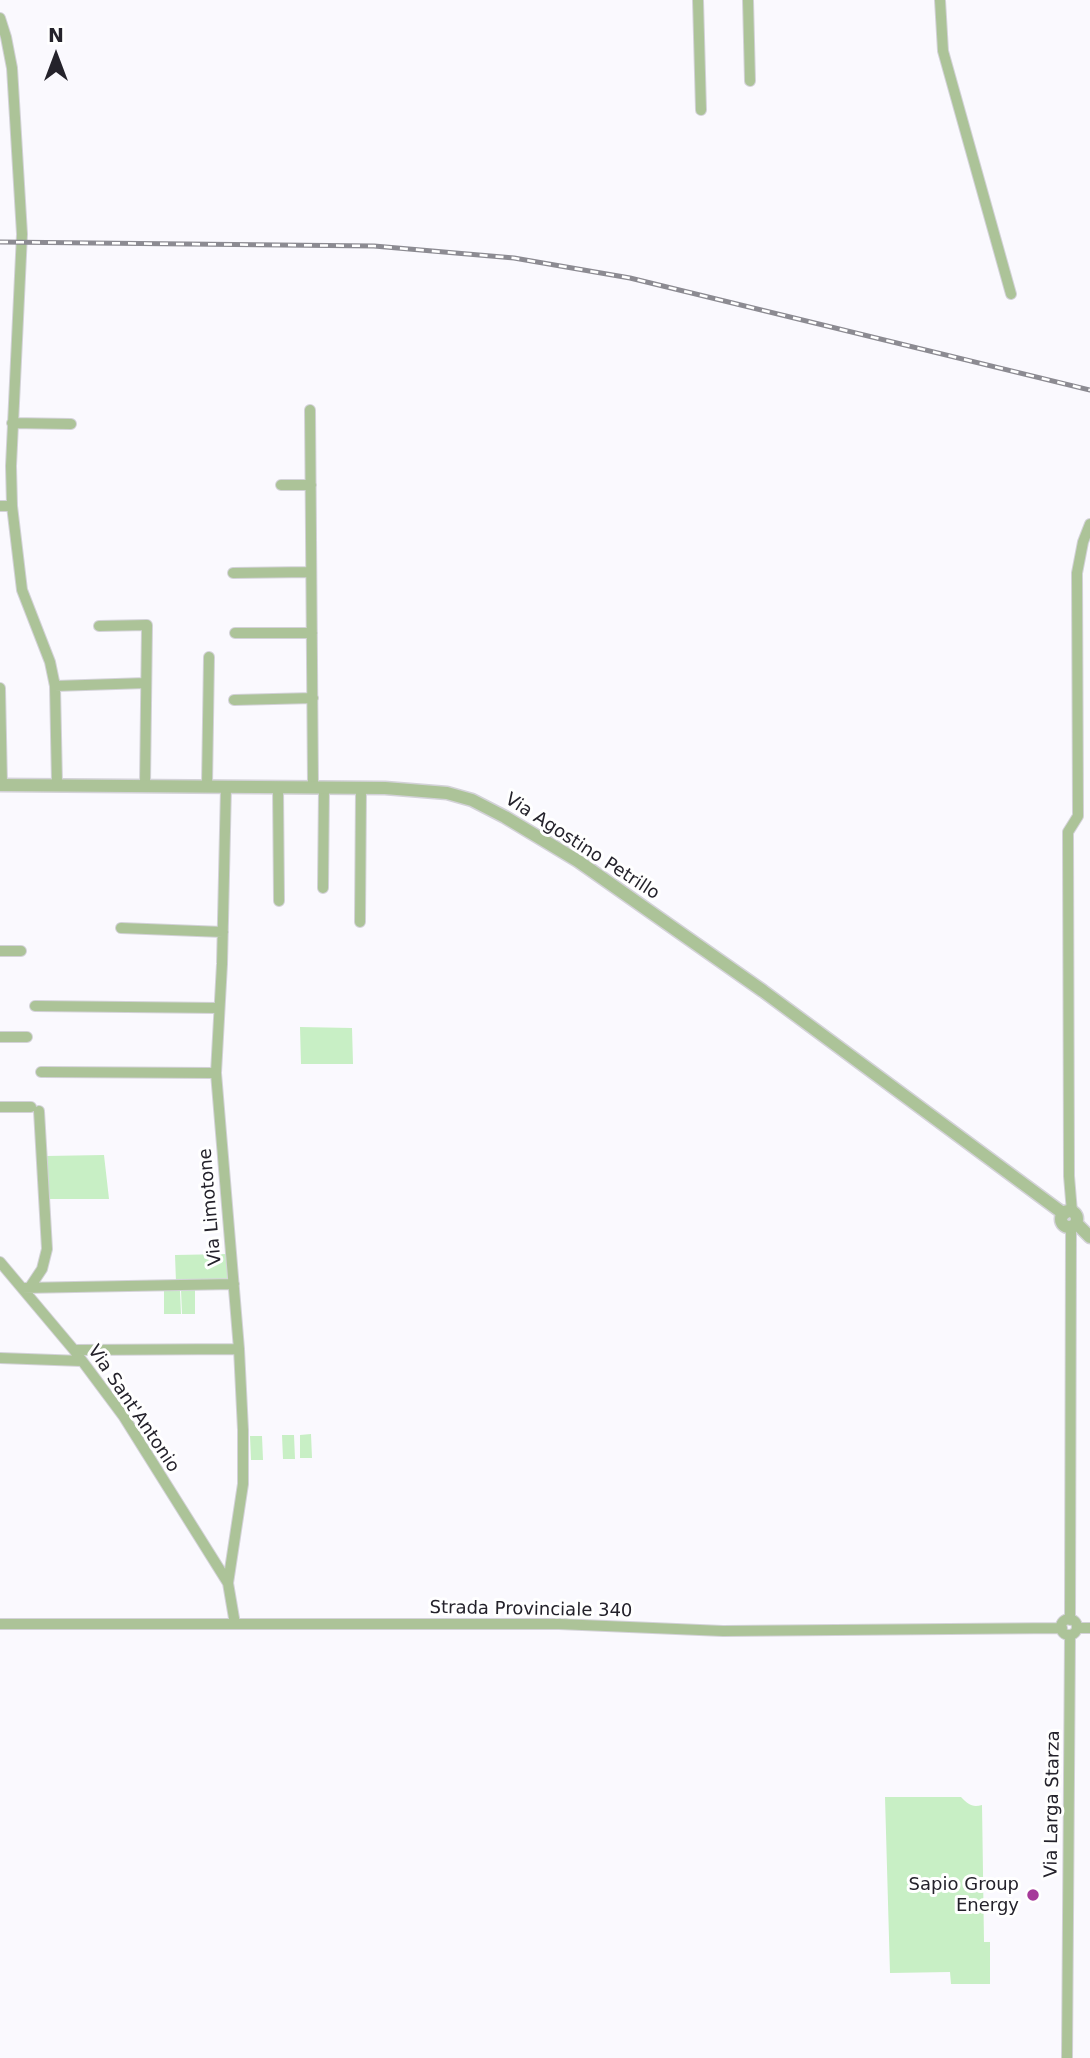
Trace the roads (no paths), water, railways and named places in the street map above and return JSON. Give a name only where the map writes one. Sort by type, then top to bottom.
[{"type":"street","points":[[698,0],[701,110]]},
{"type":"street","points":[[748,0],[750,81]]},
{"type":"street","points":[[940,0],[943,51],[1011,294]]},
{"type":"street","points":[[0,18],[12,68],[22,234],[12,423],[12,506],[22,590],[50,662],[55,686],[57,784]]},
{"type":"street","points":[[310,410],[313,698],[323,888]]},
{"type":"street","points":[[12,423],[71,424]]},
{"type":"street","points":[[281,485],[310,485]]},
{"type":"street","points":[[0,506],[12,506]]},
{"type":"street","name":"Via Larga Starza","points":[[1068,2058],[1068,832],[1078,816],[1077,573],[1083,542],[1090,524]]},
{"type":"street","points":[[233,573],[311,572]]},
{"type":"street","points":[[99,626],[146,625],[145,785]]},
{"type":"street","points":[[234,633],[312,633]]},
{"type":"street","points":[[207,786],[209,657]]},
{"type":"street","points":[[55,686],[146,683]]},
{"type":"street","points":[[0,688],[1,785]]},
{"type":"street","points":[[234,700],[313,698]]},
{"type":"street","name":"Via Agostino Petrillo","points":[[1,785],[361,788],[447,793],[472,800],[578,861],[763,991],[1067,1216],[1090,1237]]},
{"type":"street","name":"Via Limotone","points":[[226,786],[216,1073],[239,1349],[243,1485],[228,1583],[235,1624]]},
{"type":"street","points":[[278,787],[279,901]]},
{"type":"street","points":[[360,922],[361,788]]},
{"type":"street","points":[[1078,816],[1090,811]]},
{"type":"street","points":[[121,928],[223,932]]},
{"type":"street","points":[[0,951],[21,951]]},
{"type":"street","points":[[35,1006],[219,1008]]},
{"type":"street","points":[[0,1037],[27,1037]]},
{"type":"street","points":[[41,1072],[216,1073]]},
{"type":"street","points":[[0,1107],[35,1109],[47,1249],[42,1269],[26,1288]]},
{"type":"street","name":"Via Sant'Antonio","points":[[0,1262],[26,1288],[124,1417],[228,1583]]},
{"type":"street","points":[[26,1288],[234,1284]]},
{"type":"street","points":[[74,1350],[239,1349]]},
{"type":"street","points":[[0,1358],[82,1361]]},
{"type":"street","name":"Strada Provinciale 340","points":[[0,1623],[559,1624],[723,1631],[1090,1628]]},
{"type":"railway","points":[[0,242],[374,246],[514,258],[630,278],[1090,390]]},
{"type":"place","name":"Sapio Group Energy","points":[[1033,1895]]}]
